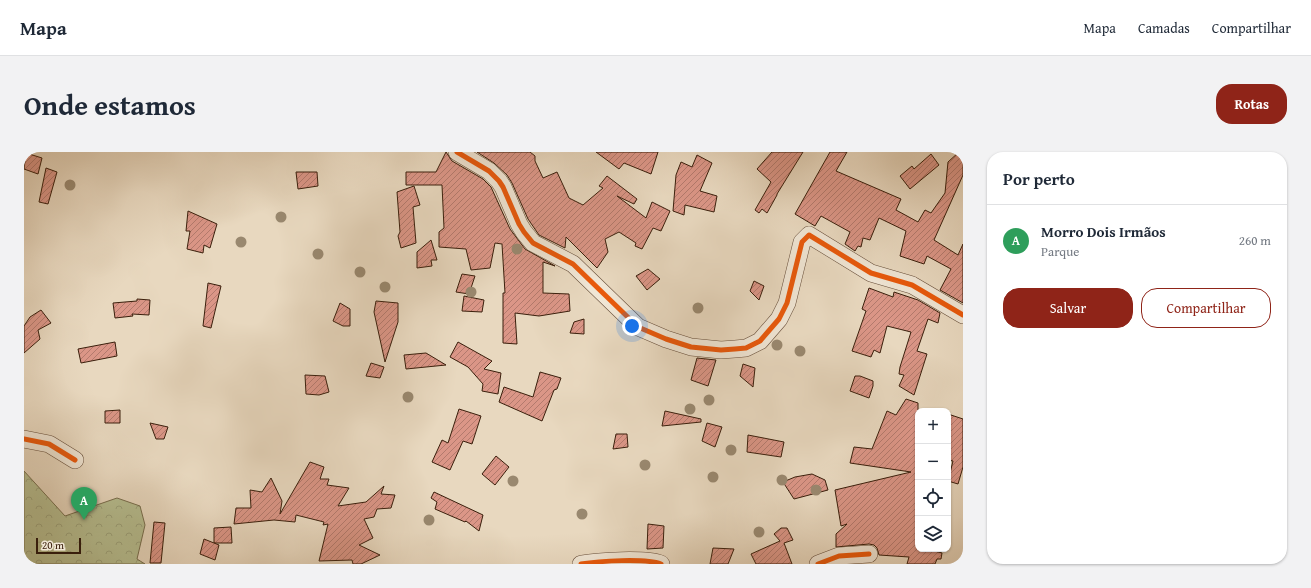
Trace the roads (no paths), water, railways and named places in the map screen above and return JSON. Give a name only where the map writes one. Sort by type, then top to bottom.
[{"type":"street","points":[[458,152],[489,171],[499,181],[519,224],[533,242],[573,264],[638,327],[666,339],[691,347],[721,350],[746,348],[760,340],[779,319],[787,303],[802,242],[809,235],[871,273],[912,285],[963,315]]},
{"type":"street","points":[[24,439],[49,444],[75,460]]},
{"type":"street","points":[[818,564],[839,556],[869,554]]},
{"type":"street","points":[[581,564],[653,561],[661,564]]},
{"type":"place","name":"Morro Dois Irmãos","points":[[84,520]]}]
